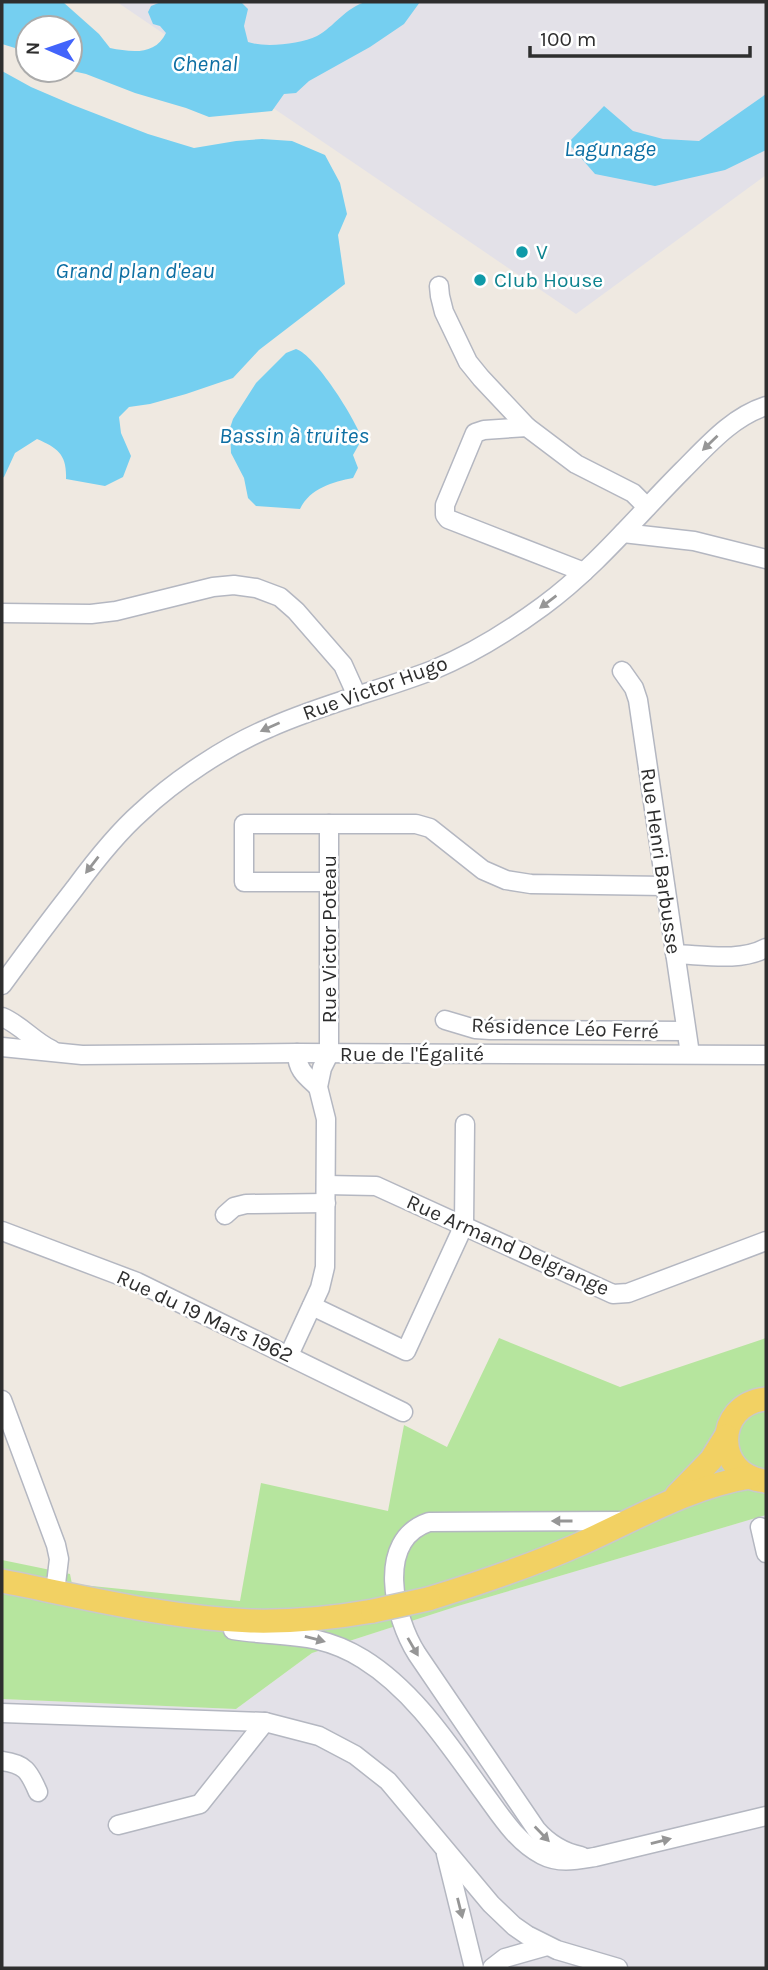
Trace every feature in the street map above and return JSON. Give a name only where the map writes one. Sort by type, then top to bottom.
[{"type":"main road","points":[[672,1500],[711,1460],[726,1436],[732,1419],[740,1410],[749,1403],[766,1399]]},
{"type":"main road","points":[[726,1436],[730,1458],[736,1467],[758,1479]]},
{"type":"main road","points":[[2,1581],[176,1613],[236,1620],[324,1618],[428,1599],[573,1547],[672,1500],[718,1484],[758,1479]]},
{"type":"street","points":[[439,286],[444,312],[468,362],[481,379],[527,427],[576,464],[633,493],[647,507]]},
{"type":"street","name":"Rue Victor Hugo","points":[[2,985],[94,863],[147,806],[212,758],[255,734],[282,722],[435,669],[476,649],[530,616],[584,572],[725,430],[746,414],[766,406]]},
{"type":"street","points":[[527,427],[475,433],[445,505],[446,514],[453,522],[584,572]]},
{"type":"street","points":[[623,533],[694,541],[766,559]]},
{"type":"street","points":[[2,612],[104,613],[213,587],[234,584],[256,588],[280,597],[296,611],[343,665],[358,696]]},
{"type":"street","name":"Rue Henri Barbusse","points":[[622,671],[634,688],[638,700],[690,1054]]},
{"type":"street","points":[[329,882],[244,882],[244,824],[416,824],[425,826],[483,870],[515,882],[665,886]]},
{"type":"street","name":"Rue Victor Poteau","points":[[318,1087],[322,1068],[329,1054],[329,824]]},
{"type":"street","points":[[675,954],[742,955],[766,948]]},
{"type":"street","points":[[2,1017],[14,1023],[36,1042],[58,1054]]},
{"type":"street","name":"Résidence Léo Ferré","points":[[445,1020],[475,1029],[490,1030],[686,1031]]},
{"type":"street","name":"Rue de l'Égalité","points":[[4,1047],[82,1055],[766,1055]]},
{"type":"street","points":[[289,1355],[312,1306],[325,1267],[326,1119],[318,1087],[301,1070],[297,1053]]},
{"type":"street","points":[[312,1306],[405,1351],[464,1225],[465,1124]]},
{"type":"street","name":"Rue Armand Delgrange","points":[[326,1185],[376,1186],[608,1292],[618,1294],[628,1293],[766,1241]]},
{"type":"street","points":[[225,1215],[234,1207],[246,1204],[326,1203]]},
{"type":"street","name":"Rue du 19 Mars 1962","points":[[2,1231],[137,1282],[403,1412]]},
{"type":"street","points":[[2,1400],[56,1545],[59,1559],[55,1592]]},
{"type":"street","points":[[594,1857],[559,1849],[536,1829],[411,1646],[401,1619],[394,1566],[406,1536],[429,1522],[630,1521]]},
{"type":"street","points":[[760,1527],[766,1553]]},
{"type":"street","points":[[176,1613],[235,1630],[290,1634],[314,1639],[337,1646],[361,1658],[392,1681],[428,1718],[520,1840],[554,1860],[594,1857],[766,1816]]},
{"type":"street","points":[[2,1713],[265,1723],[319,1736],[367,1763],[397,1790],[497,1911],[527,1935],[557,1950],[618,1968]]},
{"type":"street","points":[[118,1825],[200,1804],[265,1723]]},
{"type":"street","points":[[2,1761],[26,1769],[38,1792]]},
{"type":"street","points":[[445,1848],[474,1968]]},
{"type":"street","points":[[492,1968],[505,1958],[547,1946]]},
{"type":"shaded area","points":[[117,2],[766,2],[766,175],[576,314]]},
{"type":"shaded area","points":[[766,1515],[766,1968],[2,1968],[2,1699],[236,1709],[312,1653],[458,1606]]},
{"type":"green space","points":[[499,1338],[620,1387],[766,1338],[766,1515],[458,1606],[312,1653],[236,1709],[2,1699],[2,1560],[70,1574],[72,1584],[240,1601],[261,1483],[388,1511],[404,1425],[447,1447]]},
{"type":"water","name":"Chenal","points":[[2,2],[63,2],[76,14],[14,14],[14,48],[2,44]]},
{"type":"water","name":"Chenal","points":[[161,2],[241,2],[248,9],[244,26],[248,42],[273,45],[317,36],[352,8],[366,2],[420,2],[404,24],[370,47],[309,81],[296,93],[284,94],[272,111],[209,117],[86,74],[84,21],[110,48],[142,51],[156,46],[166,33],[160,26],[153,24],[148,12],[151,6]]},
{"type":"water","name":"Grand plan d'eau","points":[[2,71],[14,78],[14,84],[26,84],[148,134],[194,148],[262,139],[292,141],[325,155],[340,183],[347,214],[338,235],[345,284],[259,350],[233,378],[186,394],[129,407],[119,417],[121,433],[131,456],[123,477],[105,486],[66,479],[65,464],[60,453],[37,439],[15,453],[2,478]]},
{"type":"water","name":"Lagunage","points":[[766,94],[766,150],[725,170],[655,186],[595,174],[568,143],[604,106],[633,131],[663,139],[699,141]]},
{"type":"water","name":"Bassin à truites","points":[[296,349],[323,375],[358,429],[362,439],[353,455],[358,468],[353,478],[316,491],[300,509],[256,506],[248,498],[244,478],[231,453],[230,428],[256,383],[286,353]]},
{"type":"place","name":"V","points":[[522,252]]},
{"type":"place","name":"Club House","points":[[480,280]]}]
